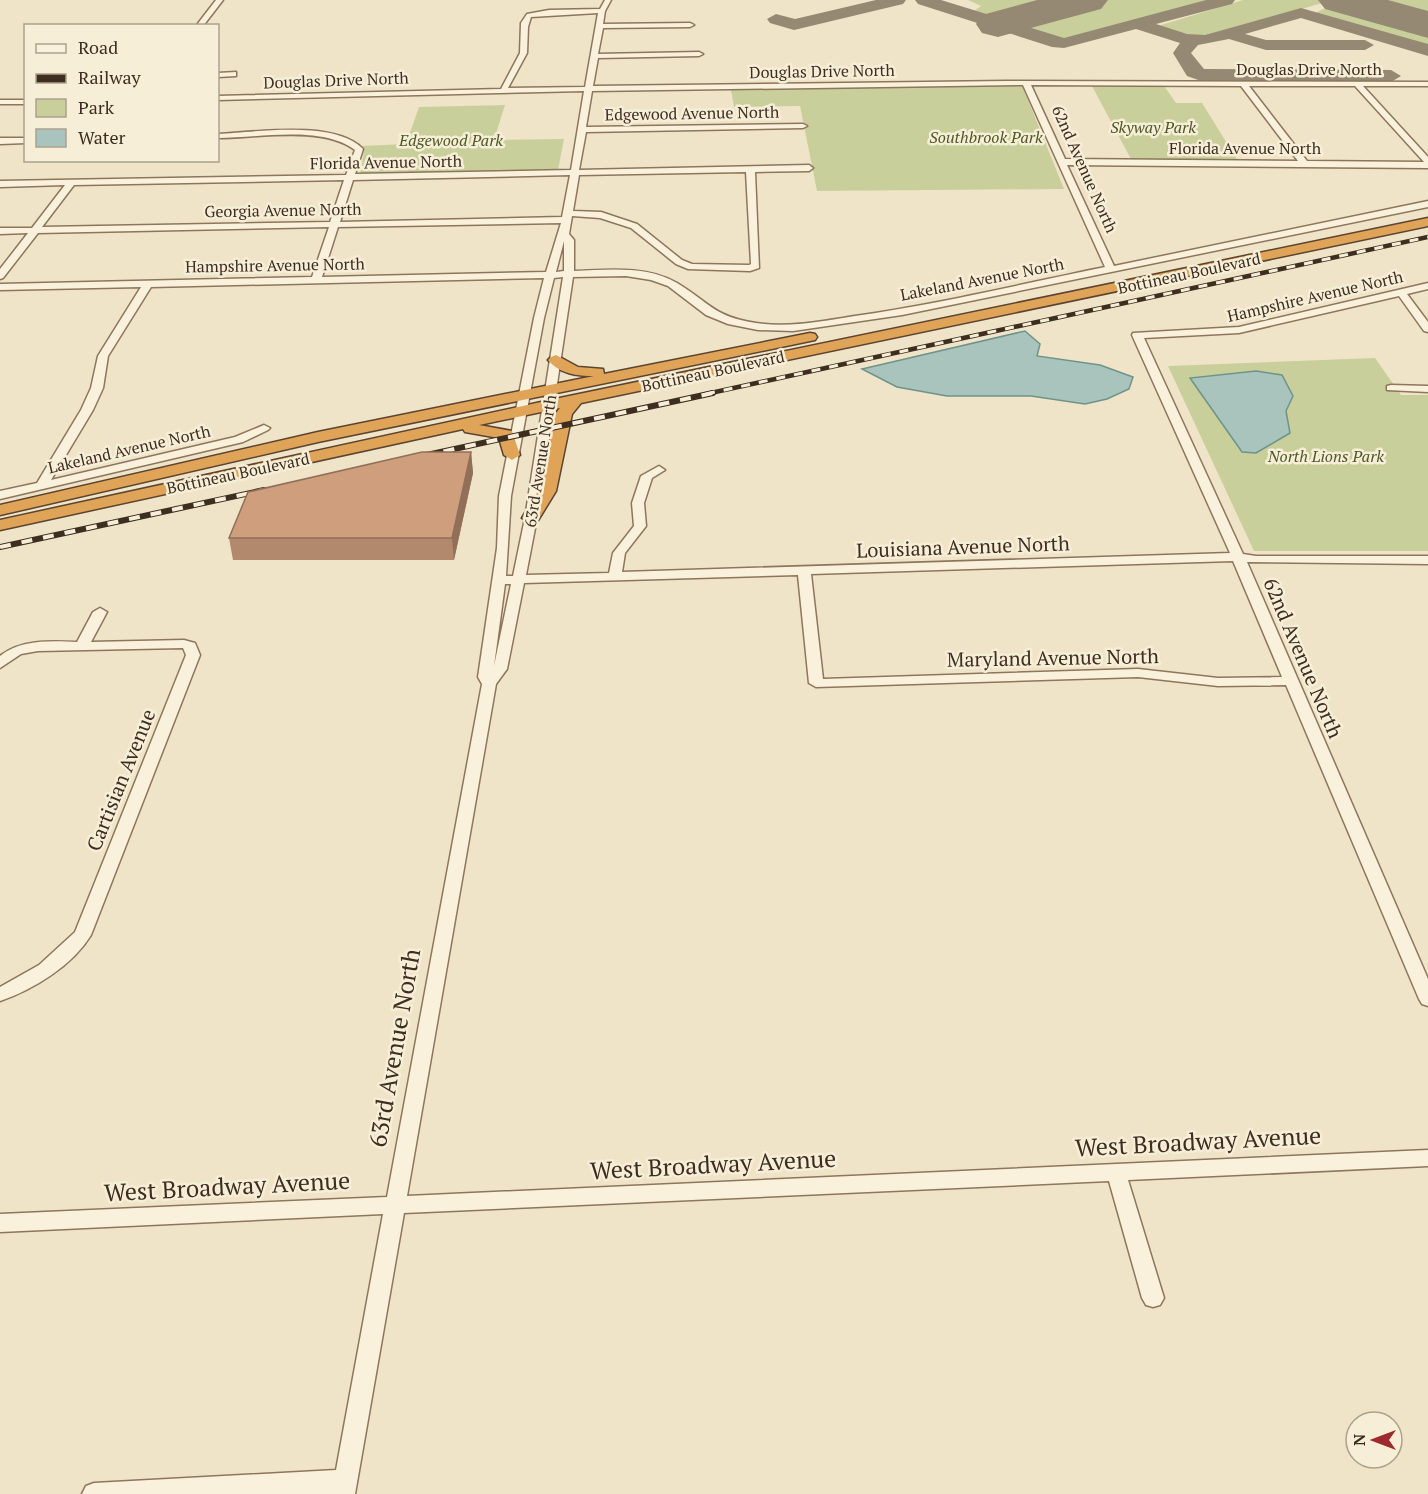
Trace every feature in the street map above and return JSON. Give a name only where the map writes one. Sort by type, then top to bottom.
[{"type":"highway","name":"Bottineau Boulevard","points":[[0,525],[520,412],[551,397],[641,370],[1043,293],[1428,213]]},
{"type":"highway","name":"Bottineau Boulevard","points":[[0,510],[240,454],[524,394],[575,400],[1428,222]]},
{"type":"highway","points":[[556,360],[564,367],[581,372],[641,370]]},
{"type":"highway","points":[[531,518],[547,491],[564,413],[575,400]]},
{"type":"highway","points":[[443,428],[489,430],[506,434],[512,455]]},
{"type":"street","points":[[203,24],[220,0]]},
{"type":"street","name":"63rd Avenue North","points":[[600,0],[599,8],[602,11]]},
{"type":"street","name":"63rd Avenue North","points":[[489,684],[485,677],[503,548],[505,496],[512,455],[550,273],[559,240],[564,236],[599,26],[602,11],[608,0]]},
{"type":"street","points":[[504,90],[523,52],[524,26],[529,15],[541,12],[602,11]]},
{"type":"street","points":[[599,26],[690,25]]},
{"type":"street","points":[[594,56],[699,54]]},
{"type":"street","points":[[219,75],[233,75]]},
{"type":"street","name":"Douglas Drive North","points":[[219,98],[504,90],[1026,83],[1428,84]]},
{"type":"street","name":"62nd Avenue North","points":[[1026,83],[1111,270]]},
{"type":"street","points":[[1244,84],[1304,163]]},
{"type":"street","points":[[1357,84],[1428,164]]},
{"type":"street","points":[[0,102],[24,102]]},
{"type":"street","name":"Edgewood Avenue North","points":[[582,130],[803,126]]},
{"type":"street","points":[[219,136],[307,134],[342,139],[359,149],[316,280]]},
{"type":"street","points":[[0,141],[24,140]]},
{"type":"street","name":"Florida Avenue North","points":[[1062,162],[1428,164]]},
{"type":"street","name":"Florida Avenue North","points":[[0,183],[809,168]]},
{"type":"street","name":"Georgia Avenue North","points":[[0,231],[335,224],[602,215],[634,226],[679,261],[691,267],[756,266],[750,169]]},
{"type":"street","points":[[0,276],[72,182]]},
{"type":"street","name":"Lakeland Avenue North","points":[[550,273],[627,273],[653,277],[678,288],[719,317],[745,326],[784,329],[902,312],[1428,204]]},
{"type":"street","name":"63rd Avenue North","points":[[344,1488],[393,1205],[489,684],[500,669],[531,518],[569,273],[568,240],[564,236]]},
{"type":"street","name":"Hampshire Avenue North","points":[[0,286],[550,273]]},
{"type":"street","points":[[41,486],[87,410],[97,388],[103,356],[148,283]]},
{"type":"street","name":"Hampshire Avenue North","points":[[1137,335],[1239,330],[1428,286]]},
{"type":"street","points":[[1401,292],[1428,329]]},
{"type":"street","name":"62nd Avenue North","points":[[1137,335],[1238,557],[1428,999]]},
{"type":"street","points":[[1391,388],[1428,389]]},
{"type":"street","name":"Lakeland Avenue North","points":[[0,495],[239,440],[264,428]]},
{"type":"street","points":[[615,578],[615,559],[622,546],[640,526],[638,503],[647,477],[659,470]]},
{"type":"street","name":"Louisiana Avenue North","points":[[499,580],[1238,557],[1256,560],[1428,560]]},
{"type":"street","name":"Maryland Avenue North","points":[[804,572],[816,683],[1138,673],[1218,682],[1291,681]]},
{"type":"street","points":[[0,664],[12,654],[24,650],[82,646],[100,612]]},
{"type":"street","name":"Cartisian Avenue","points":[[0,994],[39,974],[61,958],[82,935],[193,655],[190,646],[184,644],[82,646]]},
{"type":"street","name":"West Broadway Avenue","points":[[0,1223],[1428,1158]]},
{"type":"street","points":[[1116,1172],[1153,1298]]},
{"type":"street","points":[[94,1494],[344,1488]]},
{"type":"green space","points":[[968,0],[1066,0],[1009,16],[997,17],[975,14],[974,11],[981,6]]},
{"type":"green space","points":[[1105,0],[1207,0],[1068,39],[1049,38],[1017,25]]},
{"type":"green space","points":[[1243,0],[1322,0],[1325,2],[1207,38],[1190,38],[1158,26]]},
{"type":"green space","points":[[1352,0],[1428,0],[1428,21]]},
{"type":"green space","points":[[1346,7],[1428,29],[1428,47],[1315,13],[1326,8]]},
{"type":"green space","name":"Southbrook Park","points":[[1022,85],[1064,189],[817,191],[800,106],[734,107],[731,90]]},
{"type":"green space","name":"Skyway Park","points":[[1092,86],[1164,86],[1176,103],[1202,103],[1238,161],[1132,161]]},
{"type":"green space","name":"Edgewood Park","points":[[505,105],[494,140],[564,139],[558,170],[360,174],[364,152],[362,146],[406,144],[419,107]]},
{"type":"green space","name":"North Lions Park","points":[[1375,358],[1401,395],[1428,395],[1428,551],[1254,551],[1168,366]]},
{"type":"water","points":[[1025,331],[1040,344],[1037,356],[1100,365],[1133,377],[1129,389],[1107,399],[1085,404],[1031,396],[947,396],[897,387],[862,369]]},
{"type":"water","points":[[1256,371],[1282,375],[1293,396],[1286,411],[1290,433],[1256,453],[1242,452],[1190,378]]},
{"type":"building","points":[[422,452],[471,452],[452,538],[229,538],[248,492]]},
{"type":"taxiway","points":[[776,19],[794,25],[897,0]]},
{"type":"taxiway","points":[[924,0],[1052,42],[1064,43],[1226,0]]},
{"type":"taxiway","points":[[1140,25],[1186,39],[1206,40],[1301,13],[1428,50]]},
{"type":"taxiway","points":[[1237,38],[1266,45],[1365,45]]},
{"type":"taxiway","points":[[1192,40],[1182,53],[1194,72],[1201,75],[1391,76]]},
{"type":"runway","points":[[998,24],[1086,0]]},
{"type":"runway","points":[[1340,0],[1428,25]]},
{"type":"railway","points":[[706,394],[1428,237]]},
{"type":"railway","points":[[422,456],[713,393]]},
{"type":"railway","points":[[0,547],[264,490]]}]
